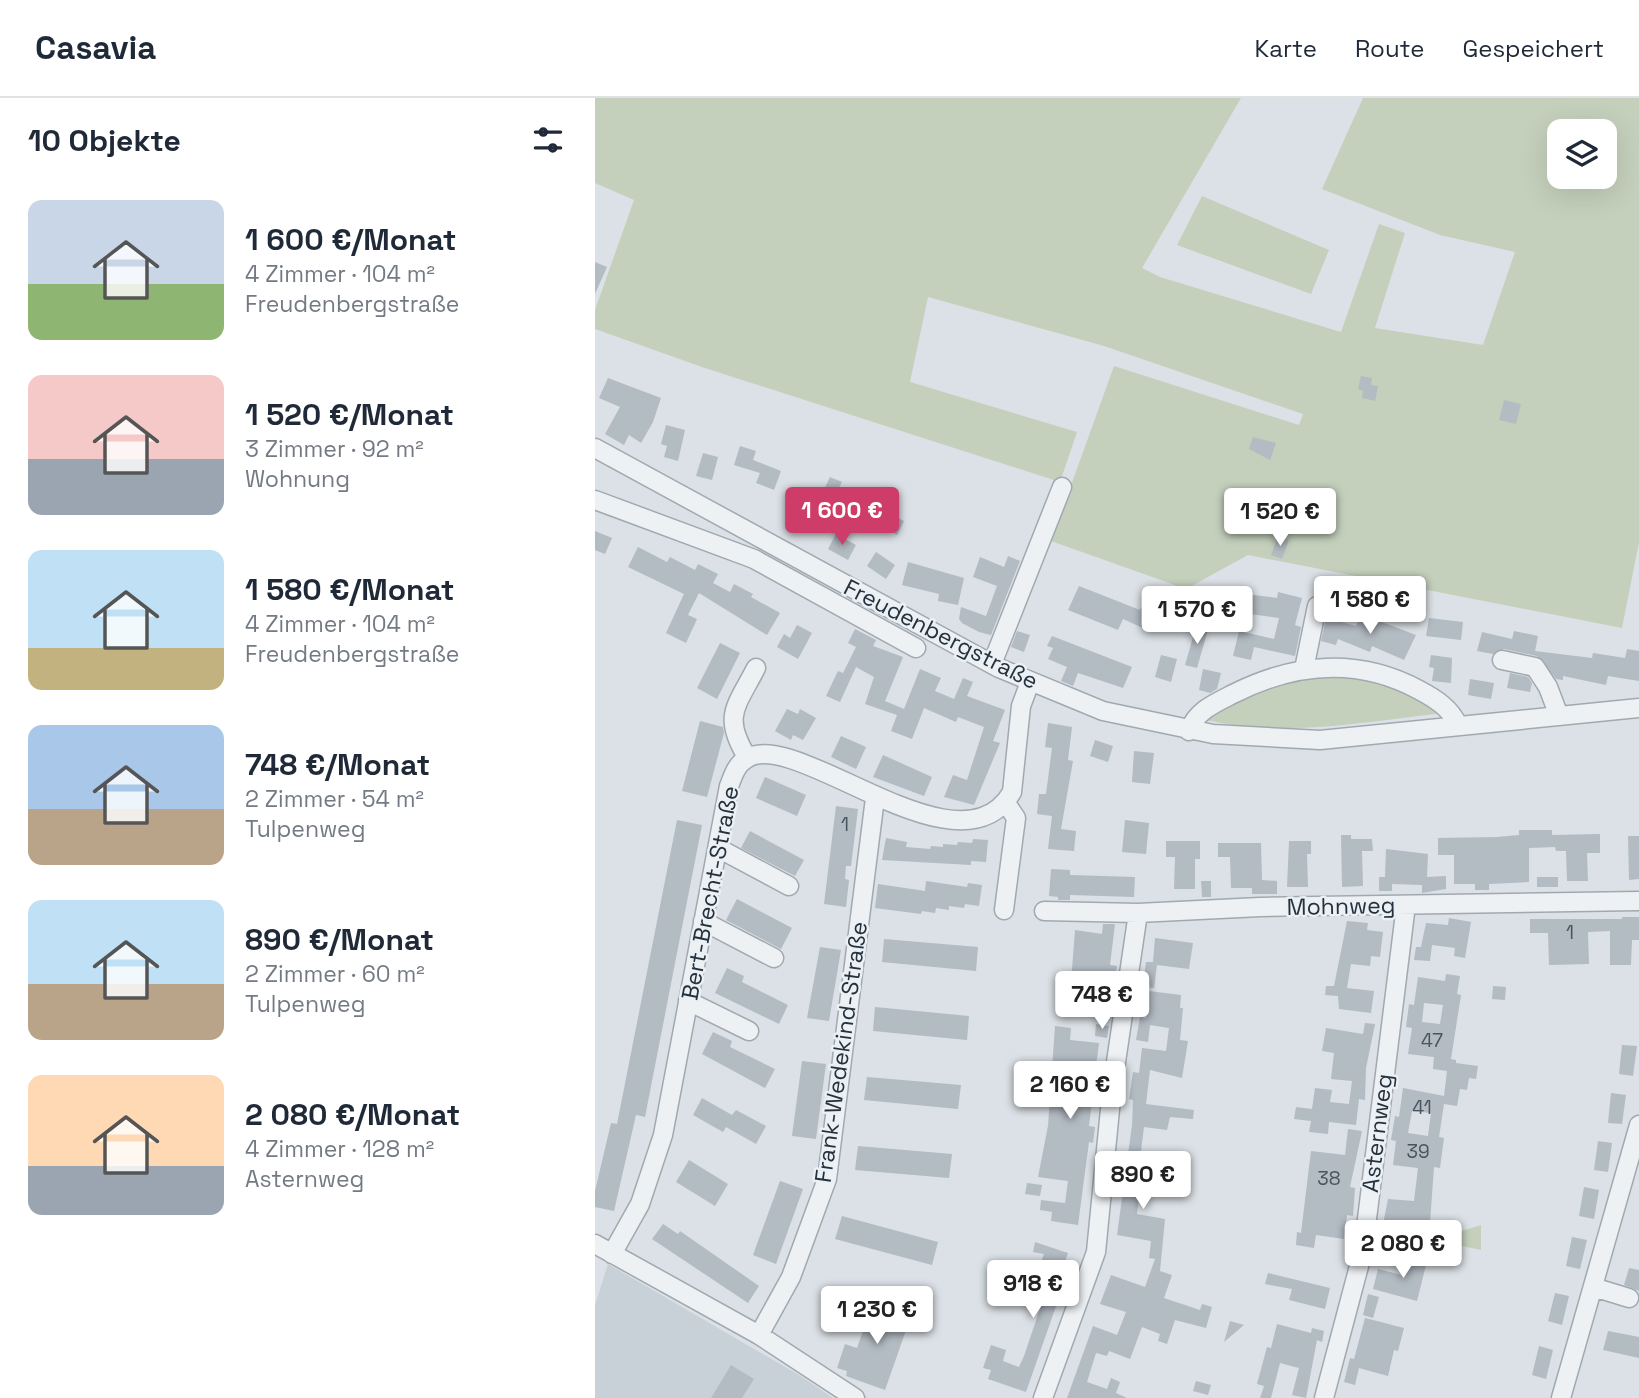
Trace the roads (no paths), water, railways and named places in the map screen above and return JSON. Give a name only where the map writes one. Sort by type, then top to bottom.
[{"type":"street","name":"Freudenbergstraße","points":[[595,448],[992,664],[1103,711],[1189,730],[1320,740],[1639,708]]},
{"type":"street","points":[[992,664],[1062,487]]},
{"type":"street","name":"Freudenbergstraße","points":[[595,500],[754,559],[916,648]]},
{"type":"street","points":[[1304,669],[1317,606]]},
{"type":"street","points":[[1502,660],[1535,667],[1548,687],[1559,716]]},
{"type":"street","points":[[1189,730],[1199,713],[1255,683],[1304,669],[1337,666],[1384,674],[1444,706],[1453,713],[1458,725]]},
{"type":"street","points":[[747,757],[735,737],[732,716],[756,668]]},
{"type":"street","points":[[1004,910],[1016,818],[1006,803],[1015,778],[1021,706],[1030,682]]},
{"type":"street","name":"Bert-Brecht-Straße","points":[[612,1254],[640,1204],[663,1135],[729,786],[739,765],[747,757],[759,754],[782,756],[904,809],[966,819],[989,815],[1006,803]]},
{"type":"street","name":"Frank-Wedekind-Straße","points":[[759,1335],[791,1277],[827,1179],[875,798]]},
{"type":"street","points":[[717,848],[789,886]]},
{"type":"street","name":"Mohnweg","points":[[1044,911],[1138,912],[1639,901]]},
{"type":"street","name":"Asternweg","points":[[1324,1398],[1363,1251],[1406,905]]},
{"type":"street","points":[[1043,1398],[1096,1252],[1112,1090],[1138,912]]},
{"type":"street","points":[[703,921],[774,958]]},
{"type":"street","points":[[688,1001],[749,1031]]},
{"type":"street","points":[[1561,1398],[1639,1125]]},
{"type":"street","points":[[595,1244],[759,1335],[855,1398]]},
{"type":"street","points":[[1593,1287],[1629,1298]]}]
